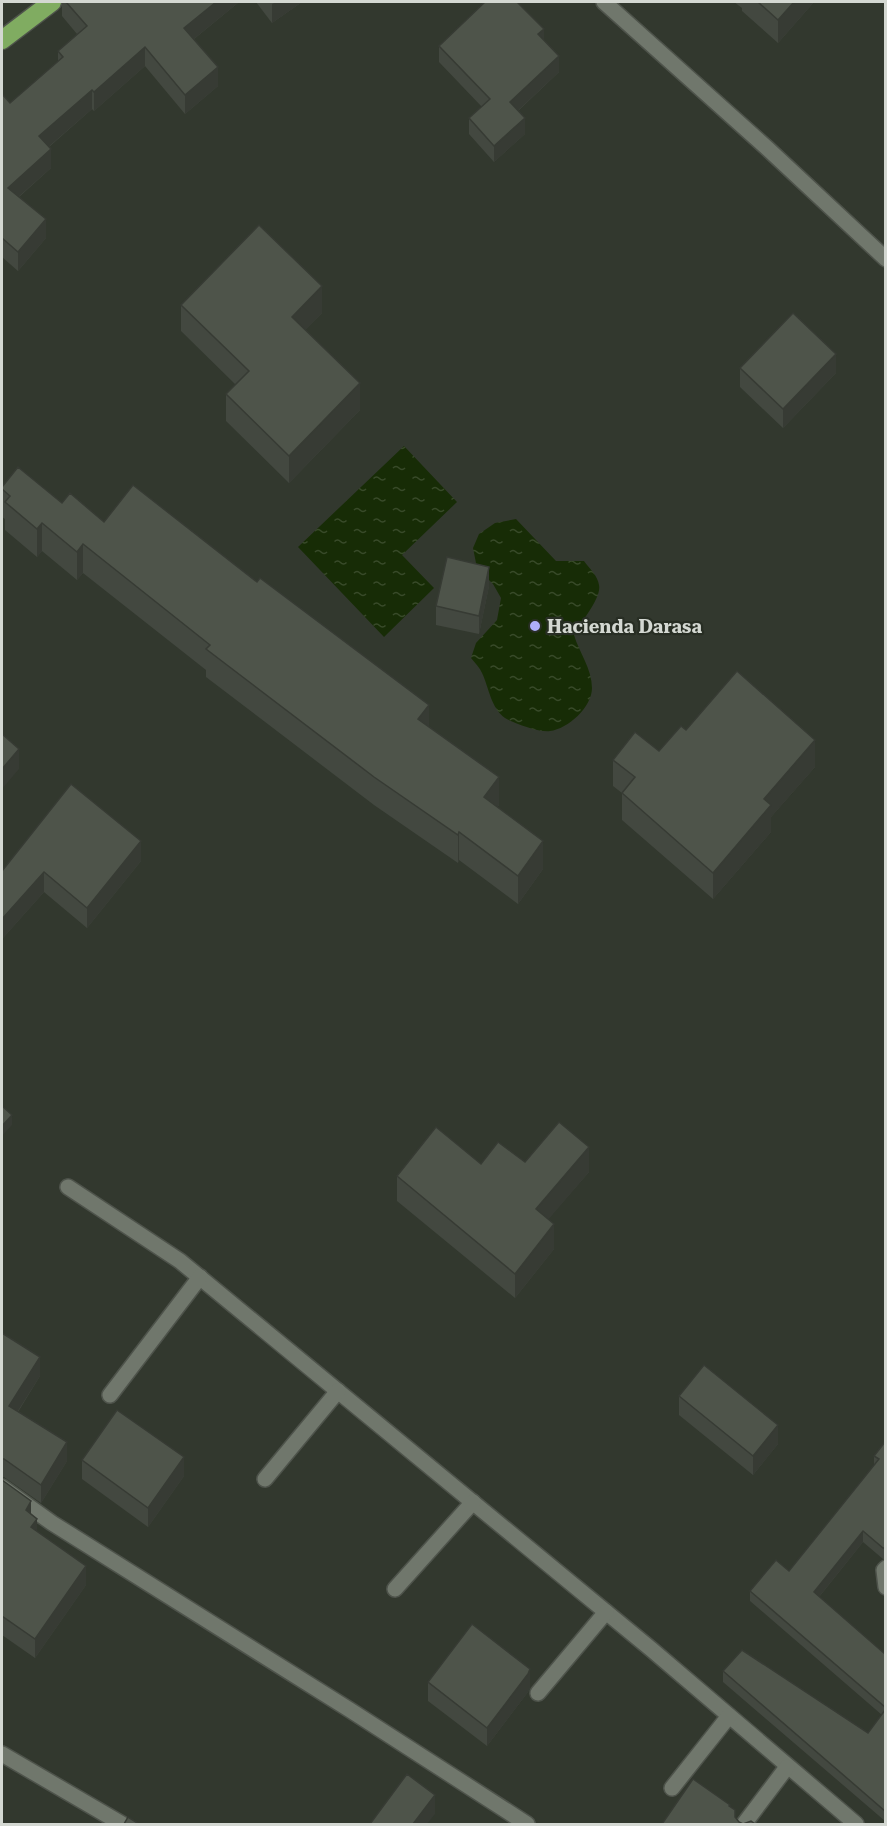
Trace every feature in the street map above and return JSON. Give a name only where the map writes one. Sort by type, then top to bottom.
[{"type":"highway","points":[[2,40],[52,2]]},
{"type":"street","points":[[604,2],[767,148],[885,259]]},
{"type":"street","points":[[68,1187],[180,1261],[200,1277],[606,1612],[856,1824]]},
{"type":"street","points":[[110,1395],[200,1277]]},
{"type":"street","points":[[265,1479],[338,1390]]},
{"type":"street","points":[[2,1487],[52,1523],[527,1824]]},
{"type":"street","points":[[395,1589],[472,1502]]},
{"type":"street","points":[[885,1568],[885,1587]]},
{"type":"street","points":[[538,1693],[606,1612]]},
{"type":"street","points":[[672,1788],[729,1716]]},
{"type":"street","points":[[2,1754],[122,1824]]},
{"type":"street","points":[[744,1824],[787,1767]]},
{"type":"water","points":[[404,446],[457,502],[402,555],[434,588],[384,637],[298,547]]},
{"type":"water","name":"Hacienda Darasa","points":[[516,519],[556,561],[584,561],[595,575],[599,585],[594,603],[574,635],[590,674],[591,695],[578,716],[564,726],[550,731],[540,731],[520,725],[500,714],[493,703],[481,671],[471,658],[476,643],[497,620],[501,598],[493,584],[477,568],[473,548],[479,534],[495,523]]},
{"type":"building","points":[[66,2],[216,2],[184,28],[218,67],[185,95],[145,47],[39,136],[51,149],[8,188],[46,219],[18,252],[2,238],[2,94],[10,103],[63,57],[58,51],[87,26]]},
{"type":"building","points":[[485,2],[517,2],[544,29],[538,34],[559,56],[510,102],[525,118],[494,146],[469,118],[490,99],[439,46]]},
{"type":"building","points":[[758,2],[794,2],[778,20]]},
{"type":"building","points":[[259,225],[322,286],[292,317],[360,383],[289,456],[226,394],[249,371],[181,305]]},
{"type":"building","points":[[793,313],[836,354],[783,409],[740,368]]},
{"type":"building","points":[[18,467],[62,503],[70,493],[104,522],[133,485],[257,582],[260,578],[429,705],[418,719],[499,777],[484,797],[543,841],[518,876],[459,832],[458,835],[374,777],[206,649],[210,645],[83,544],[77,552],[42,523],[37,529],[5,502],[10,496],[2,487]]},
{"type":"building","points":[[447,557],[489,567],[479,616],[436,606]]},
{"type":"building","points":[[737,671],[815,740],[764,799],[771,805],[713,873],[622,793],[635,777],[613,760],[635,732],[659,751],[681,726],[686,730]]},
{"type":"building","points":[[2,734],[19,749],[2,769]]},
{"type":"building","points":[[71,784],[141,841],[87,908],[44,872],[2,919],[2,871]]},
{"type":"building","points":[[2,1106],[12,1115],[2,1126]]},
{"type":"building","points":[[559,1122],[589,1147],[536,1209],[554,1224],[515,1274],[397,1176],[436,1127],[481,1164],[498,1142],[525,1162]]},
{"type":"building","points":[[2,1333],[40,1357],[9,1406],[67,1442],[41,1485],[2,1459]]},
{"type":"building","points":[[704,1365],[778,1425],[753,1456],[679,1396]]},
{"type":"building","points":[[117,1410],[184,1457],[148,1508],[82,1460]]},
{"type":"building","points":[[885,1442],[885,1548],[863,1531],[814,1592],[885,1654],[885,1707],[750,1591],[776,1560],[789,1571],[879,1459],[874,1456]]},
{"type":"building","points":[[2,1480],[31,1501],[26,1510],[37,1519],[31,1527],[86,1566],[35,1639],[2,1616]]},
{"type":"building","points":[[472,1624],[530,1669],[487,1728],[428,1682]]},
{"type":"building","points":[[742,1650],[868,1733],[885,1710],[885,1811],[723,1671]]},
{"type":"building","points":[[407,1774],[435,1795],[413,1824],[370,1824]]},
{"type":"building","points":[[693,1779],[730,1805],[735,1810],[735,1817],[743,1824],[662,1824]]},
{"type":"building","points":[[128,1817],[139,1824],[124,1824]]},
{"type":"place","name":"Hacienda Darasa","points":[[535,626]]}]
